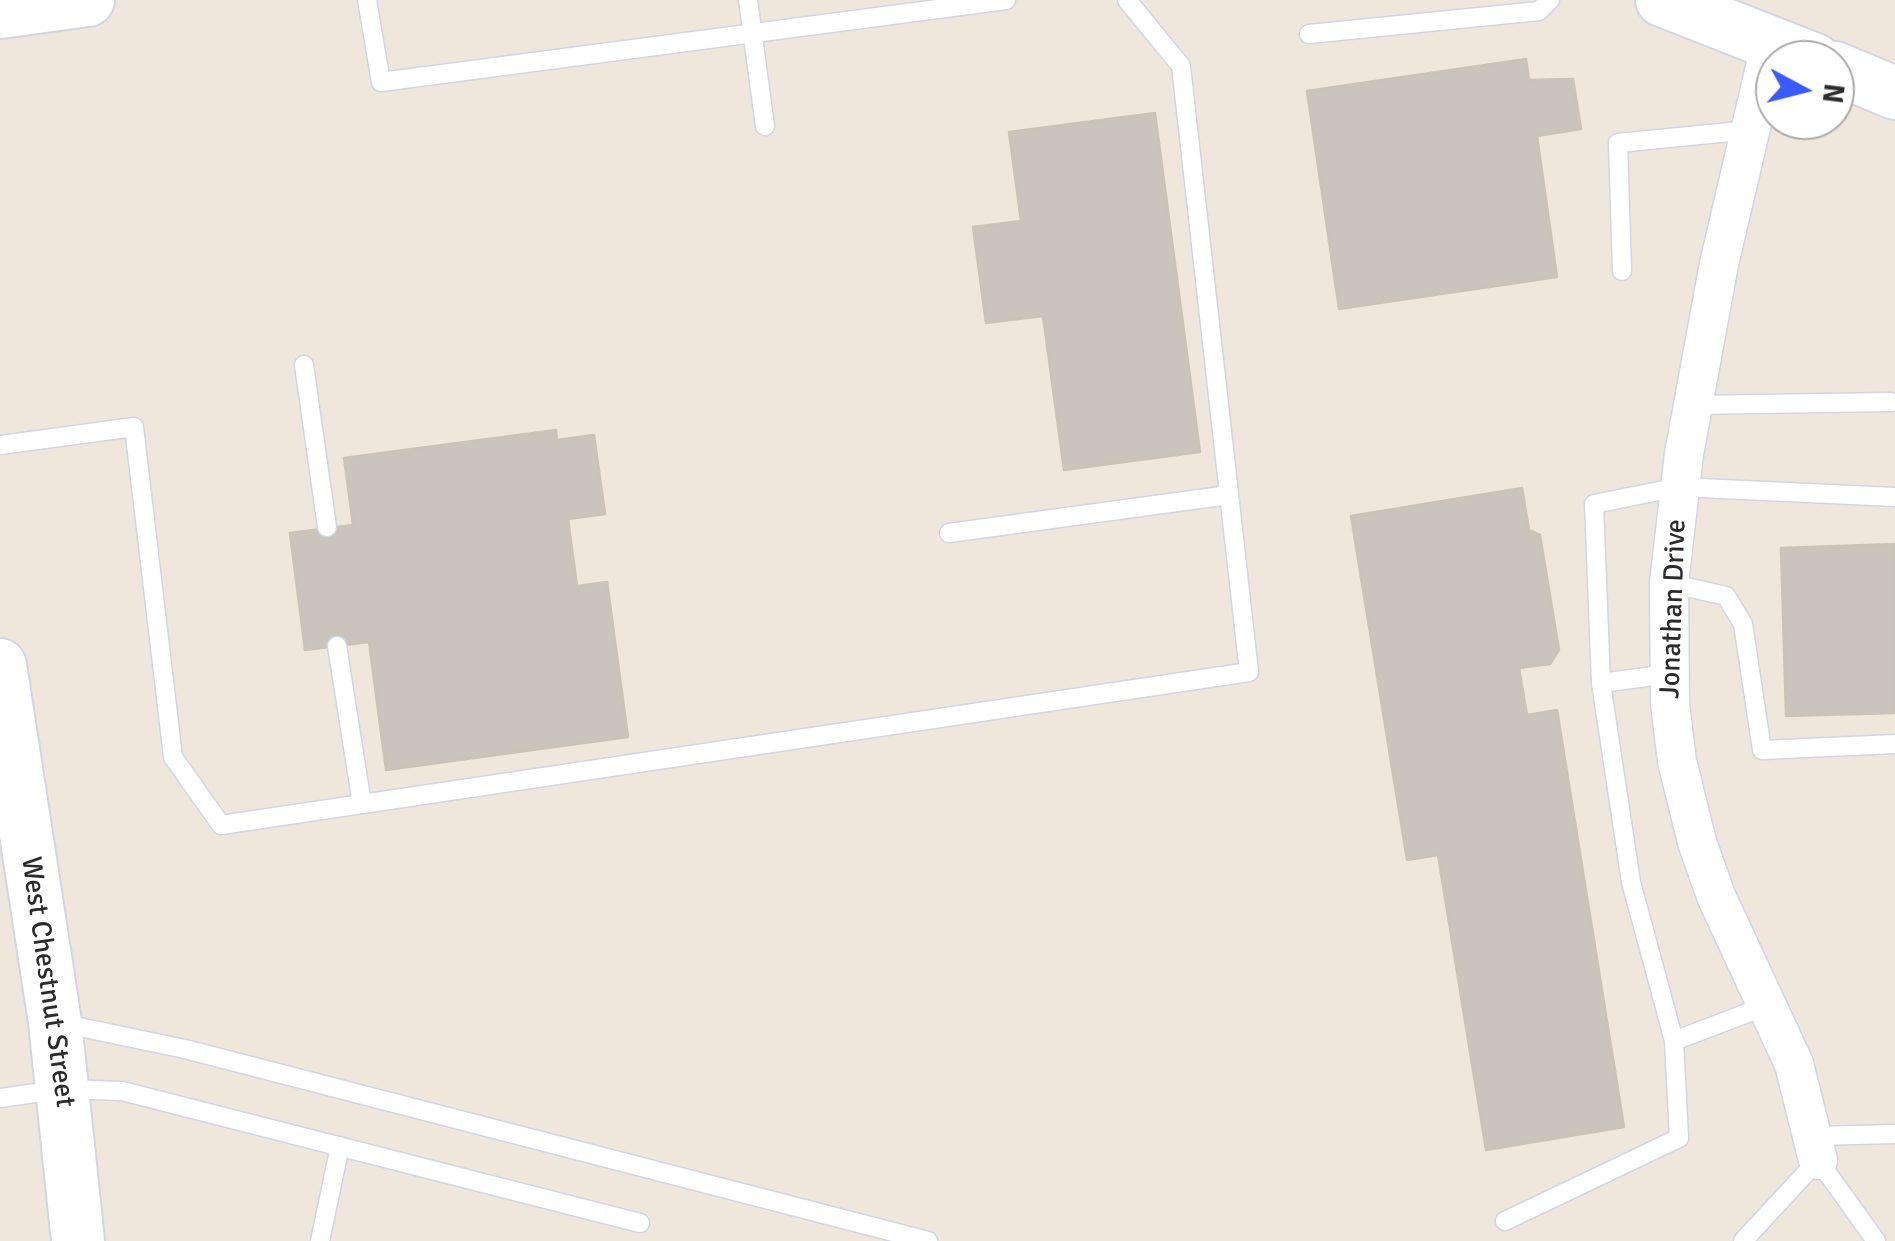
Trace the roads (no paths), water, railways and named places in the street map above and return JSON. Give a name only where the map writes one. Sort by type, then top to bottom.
[{"type":"main road","points":[[0,12],[88,0]]},
{"type":"main road","points":[[1662,0],[1765,40]]},
{"type":"main road","points":[[1855,77],[1895,94]]},
{"type":"main road","name":"West Chestnut Street","points":[[0,665],[55,1022],[78,1241]]},
{"type":"street","name":"Jonathan Drive","points":[[1755,122],[1693,405],[1679,488],[1670,583],[1669,674],[1673,734],[1688,814],[1716,896],[1794,1064],[1817,1148]]},
{"type":"lane","points":[[368,0],[381,82],[1006,0]]},
{"type":"lane","points":[[748,0],[765,126]]},
{"type":"lane","points":[[0,445],[134,427],[173,756],[221,824],[1249,672],[1182,66],[1128,0]]},
{"type":"lane","points":[[1308,34],[1539,12],[1550,0]]},
{"type":"lane","points":[[1622,272],[1618,143],[1751,130]]},
{"type":"lane","points":[[304,365],[326,527]]},
{"type":"lane","points":[[1693,405],[1891,402]]},
{"type":"lane","points":[[1505,1221],[1680,1138],[1674,1041],[1631,882],[1601,683],[1594,504],[1679,488],[1895,496]]},
{"type":"lane","points":[[949,533],[1229,494]]},
{"type":"lane","points":[[1670,583],[1726,596],[1744,624],[1762,750],[1895,744]]},
{"type":"lane","points":[[337,646],[362,804]]},
{"type":"lane","points":[[1601,683],[1669,674]]},
{"type":"lane","points":[[1674,1041],[1768,1005]]},
{"type":"lane","points":[[55,1022],[186,1049],[928,1241]]},
{"type":"lane","points":[[0,1098],[63,1089],[122,1091],[640,1224]]},
{"type":"lane","points":[[1744,1241],[1817,1148],[1895,1134]]},
{"type":"lane","points":[[320,1241],[340,1146]]},
{"type":"lane","points":[[1817,1148],[1876,1241]]},
{"type":"lane","points":[[840,1218],[874,1241]]}]
